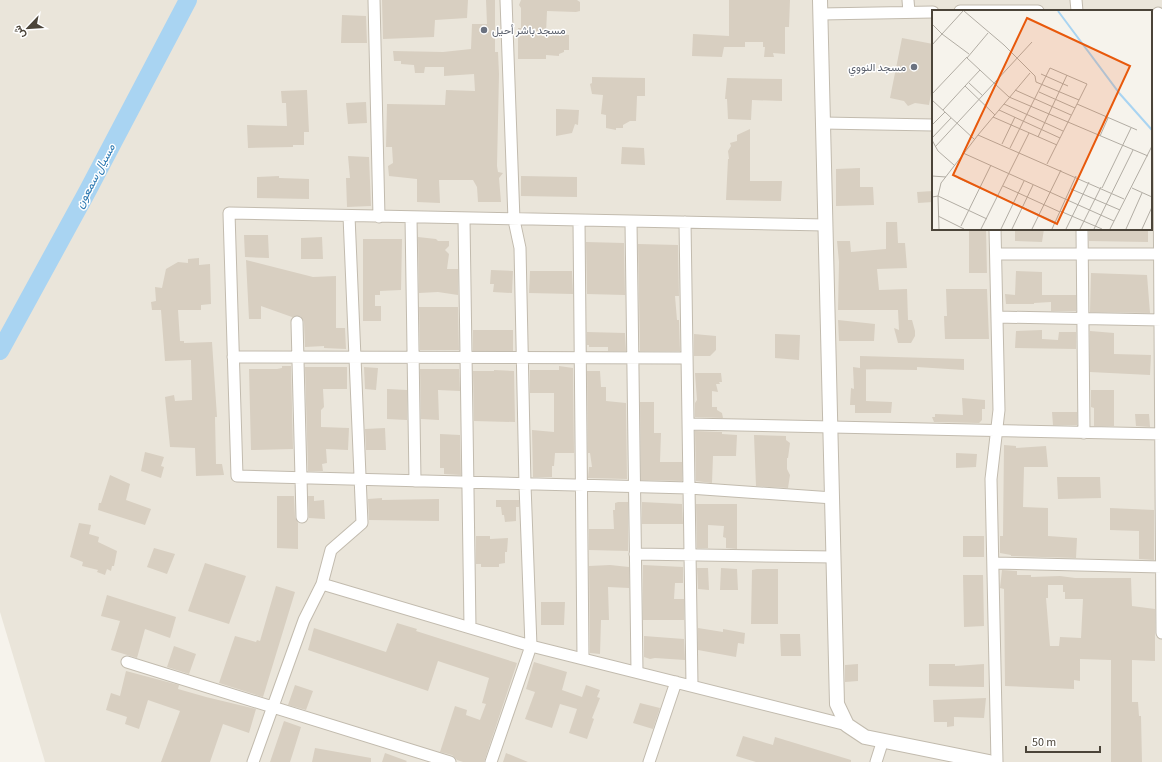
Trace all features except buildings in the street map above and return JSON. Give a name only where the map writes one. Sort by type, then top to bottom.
[{"type":"street","points":[[374,0],[379,217]]},
{"type":"street","points":[[491,762],[531,646],[525,485],[520,248],[514,220],[506,0]]},
{"type":"street","points":[[908,0],[909,12]]},
{"type":"street","points":[[847,725],[837,704],[832,427],[820,7],[932,12]]},
{"type":"street","points":[[968,10],[990,7],[1026,10]]},
{"type":"street","points":[[1157,13],[1157,131],[1161,254],[1162,633]]},
{"type":"street","points":[[823,123],[932,125]]},
{"type":"street","points":[[826,225],[464,219],[229,213],[237,476],[468,482],[525,485],[689,488],[833,498]]},
{"type":"street","points":[[253,762],[304,620],[322,584],[331,550],[362,523],[349,216]]},
{"type":"street","points":[[411,217],[415,481]]},
{"type":"street","points":[[464,219],[470,627]]},
{"type":"street","points":[[579,221],[583,658]]},
{"type":"street","points":[[631,222],[638,672]]},
{"type":"street","points":[[685,222],[692,685]]},
{"type":"street","points":[[995,230],[999,410],[991,479],[997,762]]},
{"type":"street","points":[[1082,230],[1084,433]]},
{"type":"street","points":[[996,254],[1161,254]]},
{"type":"street","points":[[997,317],[1161,320]]},
{"type":"street","points":[[297,322],[302,517]]},
{"type":"street","points":[[233,357],[687,358]]},
{"type":"street","points":[[688,424],[1161,434]]},
{"type":"street","points":[[635,554],[834,557]]},
{"type":"street","points":[[993,563],[1162,566]]},
{"type":"street","points":[[322,584],[531,646],[692,685],[847,725],[865,737],[989,762]]},
{"type":"street","points":[[127,662],[450,762]]},
{"type":"street","points":[[649,762],[676,682]]},
{"type":"street","points":[[876,762],[883,740]]},
{"type":"shaded area","points":[[0,0],[1162,0],[1162,762],[45,762],[0,612]]},
{"type":"waterway","name":"مسيال سمعون","points":[[0,351],[87,192],[188,0]]},
{"type":"place","name":"مسجد باشر أحيل","points":[[484,30]]},
{"type":"place","name":"مسجد النووي","points":[[914,67]]}]
